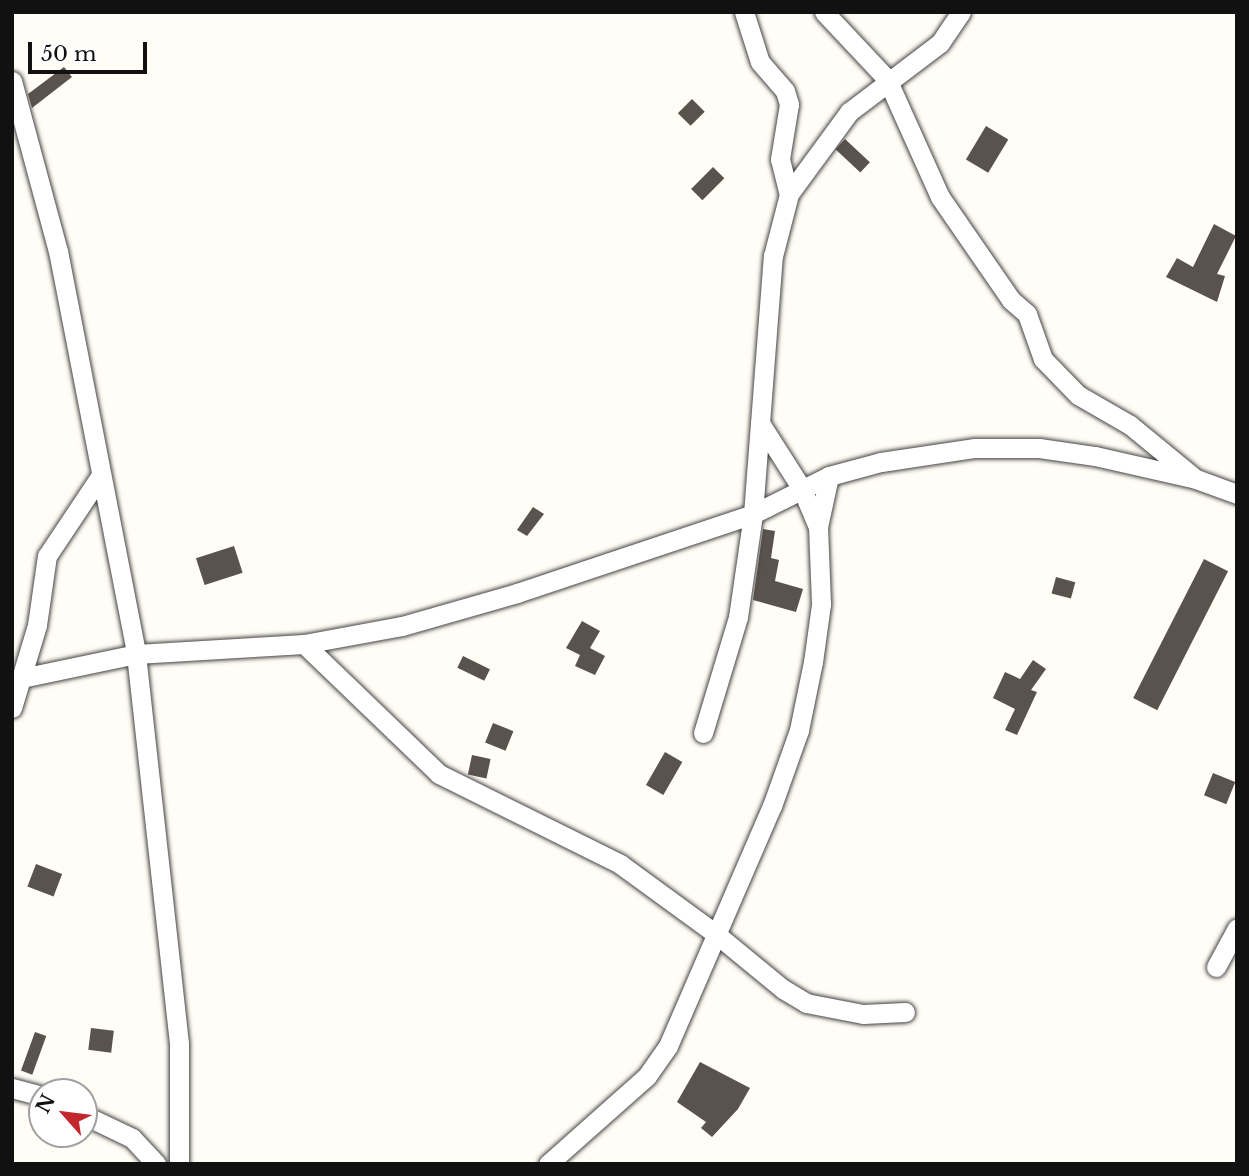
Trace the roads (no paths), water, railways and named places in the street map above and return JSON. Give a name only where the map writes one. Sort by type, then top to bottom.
[{"type":"street","points":[[744,12],[760,62],[785,91],[789,104],[780,159],[789,194]]},
{"type":"street","points":[[824,12],[887,79],[940,197],[1012,300],[1027,314],[1043,359],[1078,395],[1130,425],[1196,479]]},
{"type":"street","points":[[703,733],[738,617],[753,514],[773,256],[789,194],[849,112],[887,79],[940,43],[961,12]]},
{"type":"street","points":[[12,80],[58,251],[136,654],[179,1044],[179,1164]]},
{"type":"street","points":[[760,423],[802,489],[818,527]]},
{"type":"street","points":[[17,679],[136,654],[304,644],[402,626],[517,593],[753,514],[828,476],[881,462],[975,448],[1039,448],[1096,456],[1196,479],[1237,494]]},
{"type":"street","points":[[12,708],[17,679],[37,625],[47,556],[102,475]]},
{"type":"street","points":[[548,1164],[647,1076],[688,1009],[716,934],[772,806],[799,730],[821,604],[818,527],[828,476]]},
{"type":"street","points":[[304,644],[439,774],[620,864],[806,1003],[863,1014],[905,1012]]},
{"type":"street","points":[[1216,967],[1237,928]]},
{"type":"street","points":[[98,1122],[132,1138],[156,1164]]}]
